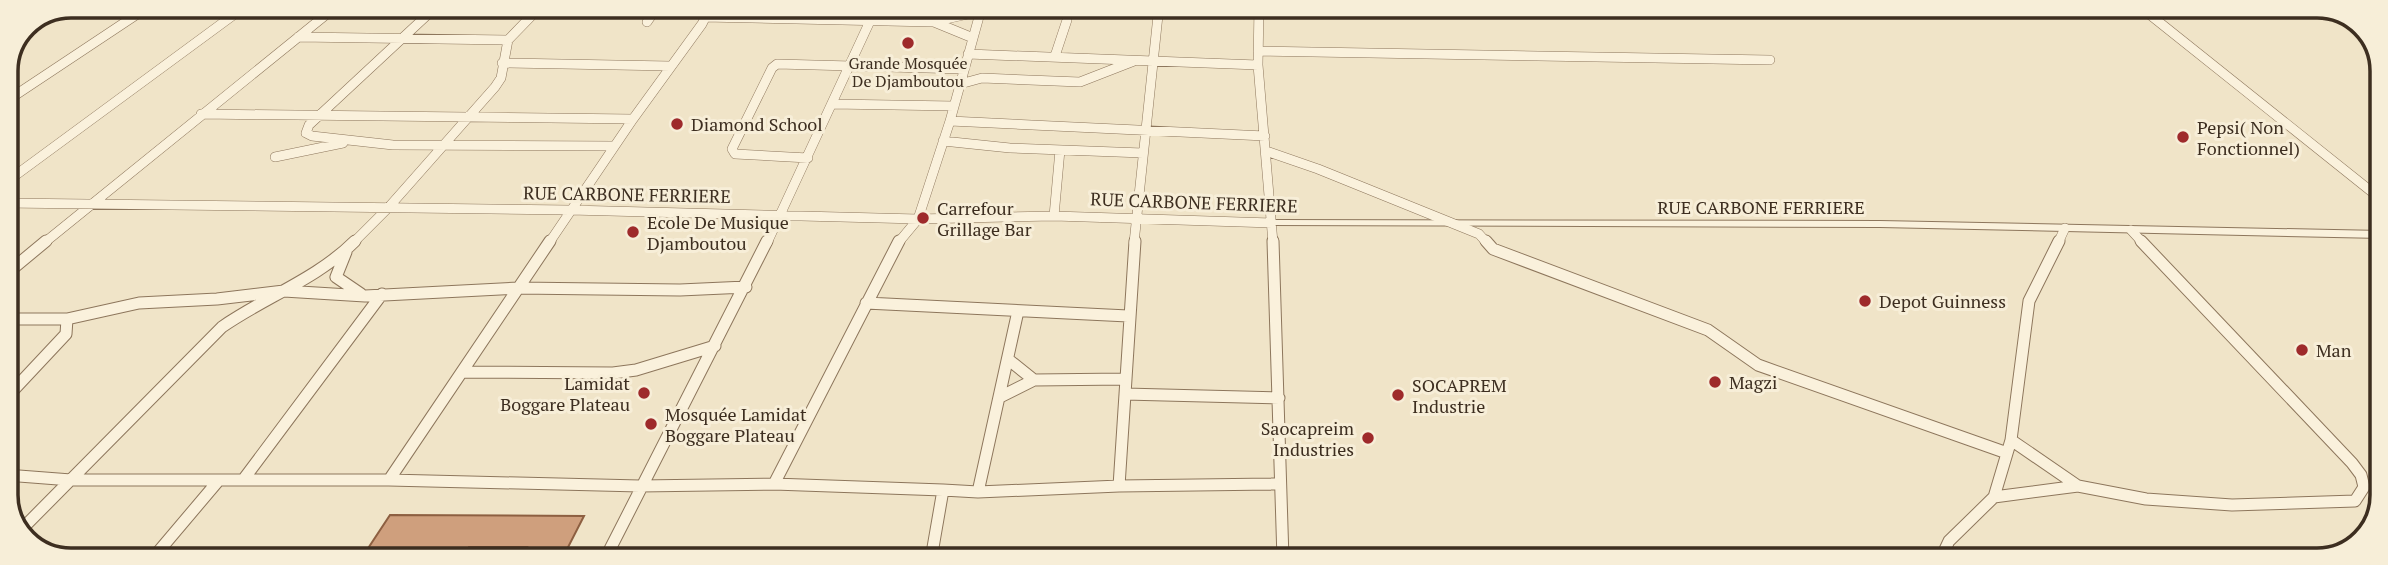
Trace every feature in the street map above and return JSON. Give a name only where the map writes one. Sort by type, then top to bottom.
[{"type":"street","points":[[18,93],[131,18]]},
{"type":"street","points":[[18,173],[229,18]]},
{"type":"street","points":[[18,264],[322,18]]},
{"type":"street","points":[[424,18],[319,116],[306,129],[306,133],[312,136],[393,145],[614,146]]},
{"type":"street","points":[[27,524],[222,327],[284,291],[347,249],[388,208],[495,88],[501,78],[508,40],[529,18]]},
{"type":"street","points":[[647,22],[650,18]]},
{"type":"street","points":[[389,480],[570,210],[703,18]]},
{"type":"street","points":[[737,18],[869,22],[933,22],[948,18]]},
{"type":"street","points":[[610,548],[782,215],[847,66],[871,18]]},
{"type":"street","points":[[774,484],[898,242],[918,219],[979,18]]},
{"type":"street","points":[[1055,56],[1067,18]]},
{"type":"street","points":[[1119,486],[1136,219],[1158,18]]},
{"type":"street","points":[[1259,18],[1258,65],[1272,223],[1283,548]]},
{"type":"street","points":[[2154,18],[2370,190]]},
{"type":"street","points":[[933,22],[973,38]]},
{"type":"street","points":[[298,37],[508,40]]},
{"type":"street","points":[[1258,51],[1770,60]]},
{"type":"street","points":[[968,54],[1258,65]]},
{"type":"street","points":[[960,84],[982,78],[1080,82],[1139,59]]},
{"type":"street","points":[[502,63],[670,66]]},
{"type":"street","points":[[807,158],[748,155],[735,153],[732,149],[772,68],[777,64],[964,69]]},
{"type":"street","points":[[832,104],[954,106]]},
{"type":"street","points":[[201,114],[633,118]]},
{"type":"street","points":[[950,121],[1265,136]]},
{"type":"street","points":[[275,157],[352,141]]},
{"type":"street","points":[[943,141],[1010,148],[1143,152]]},
{"type":"street","points":[[1054,216],[1060,150]]},
{"type":"street","points":[[1266,151],[1318,169],[1479,234],[1493,249],[1708,330],[1758,365],[2009,446],[2078,486]]},
{"type":"street","name":"RUE CARBONE FERRIERE","points":[[18,203],[570,210],[918,219],[1054,216],[1272,223],[1880,224],[2370,235]]},
{"type":"street","points":[[1946,548],[1949,541],[1994,497],[2009,446],[2029,301],[2065,228]]},
{"type":"street","points":[[1994,497],[2078,486],[2146,499],[2232,505],[2356,501],[2364,487],[2361,475],[2352,463],[2130,230]]},
{"type":"street","points":[[347,249],[336,277],[365,296]]},
{"type":"street","points":[[18,319],[67,318],[139,303],[217,299],[284,291],[365,296],[518,288],[680,290],[746,287]]},
{"type":"street","points":[[243,480],[382,294]]},
{"type":"street","points":[[866,303],[1128,316]]},
{"type":"street","points":[[978,492],[1018,311]]},
{"type":"street","points":[[18,385],[66,334],[67,318]]},
{"type":"street","points":[[462,372],[613,373],[636,370],[715,346]]},
{"type":"street","points":[[1009,359],[1034,380]]},
{"type":"street","points":[[1000,397],[1034,380],[1125,379]]},
{"type":"street","points":[[1125,394],[1279,398]]},
{"type":"street","points":[[18,476],[71,480],[389,480],[640,486],[774,484],[978,492],[1119,486],[1280,484]]},
{"type":"street","points":[[161,548],[219,480]]},
{"type":"street","points":[[933,548],[943,490]]},
{"type":"building","points":[[390,515],[584,516],[568,548],[368,548]]},
{"type":"place","name":"Grande Mosquée De Djamboutou","points":[[908,43]]},
{"type":"place","name":"Diamond School","points":[[677,124]]},
{"type":"place","name":"Pepsi( Non Fonctionnel)","points":[[2183,137]]},
{"type":"place","name":"Carrefour Grillage Bar","points":[[923,218]]},
{"type":"place","name":"Ecole De Musique Djamboutou","points":[[633,232]]},
{"type":"place","name":"Depot Guinness","points":[[1865,301]]},
{"type":"place","name":"Man","points":[[2302,350]]},
{"type":"place","name":"Magzi","points":[[1715,382]]},
{"type":"place","name":"Lamidat Boggare Plateau","points":[[644,393]]},
{"type":"place","name":"SOCAPREM Industrie","points":[[1398,395]]},
{"type":"place","name":"Mosquée Lamidat Boggare Plateau","points":[[651,424]]},
{"type":"place","name":"Saocapreim Industries","points":[[1368,438]]}]
